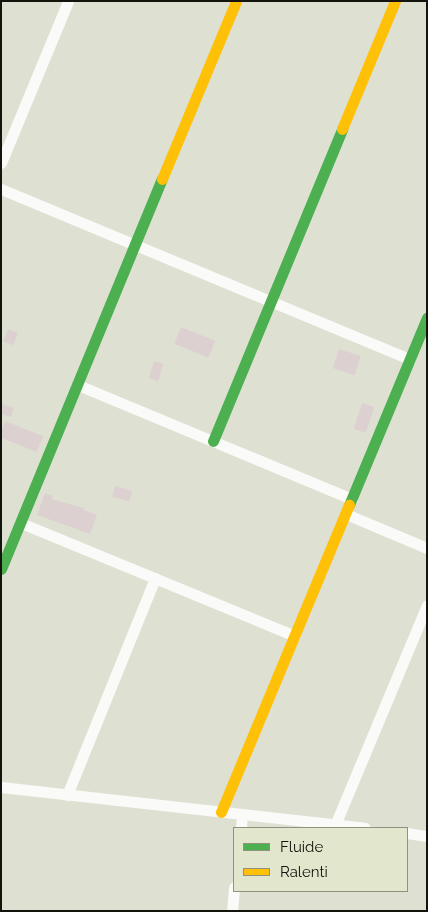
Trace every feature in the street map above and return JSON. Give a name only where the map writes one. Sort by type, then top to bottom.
[{"type":"street","points":[[1,163],[68,1]]},
{"type":"street","points":[[1,569],[236,1]]},
{"type":"street","points":[[213,441],[394,1]]},
{"type":"street","points":[[1,189],[410,359]]},
{"type":"street","points":[[222,812],[427,318]]},
{"type":"street","points":[[78,385],[352,499]]},
{"type":"street","points":[[346,514],[427,548]]},
{"type":"street","points":[[20,523],[295,636]]},
{"type":"street","points":[[67,795],[155,578]]},
{"type":"street","points":[[335,825],[427,605]]},
{"type":"street","points":[[1,787],[355,827]]},
{"type":"street","points":[[241,827],[242,814]]},
{"type":"street","points":[[408,833],[427,836]]},
{"type":"street","points":[[232,911],[234,892]]},
{"type":"building","points":[[181,327],[215,341],[209,358],[174,344]]},
{"type":"building","points":[[8,329],[18,333],[13,345],[3,341]]},
{"type":"building","points":[[339,349],[361,356],[355,375],[333,368]]},
{"type":"building","points":[[154,361],[164,364],[158,381],[149,378]]},
{"type":"building","points":[[362,403],[374,407],[366,433],[354,429]]},
{"type":"building","points":[[2,404],[14,408],[11,417],[1,414]]},
{"type":"building","points":[[5,421],[43,436],[37,452],[1,438],[1,431]]},
{"type":"building","points":[[115,486],[132,491],[129,502],[112,497]]},
{"type":"building","points":[[45,493],[53,496],[52,499],[84,508],[84,510],[97,515],[90,534],[37,515]]},
{"type":"traffic: fast","points":[[213,441],[342,129]]},
{"type":"traffic: fast","points":[[1,569],[162,179]]},
{"type":"traffic: fast","points":[[349,505],[427,318]]},
{"type":"traffic: slow","points":[[162,179],[236,1]]},
{"type":"traffic: slow","points":[[342,129],[395,1]]},
{"type":"traffic: slow","points":[[221,812],[349,505]]}]
